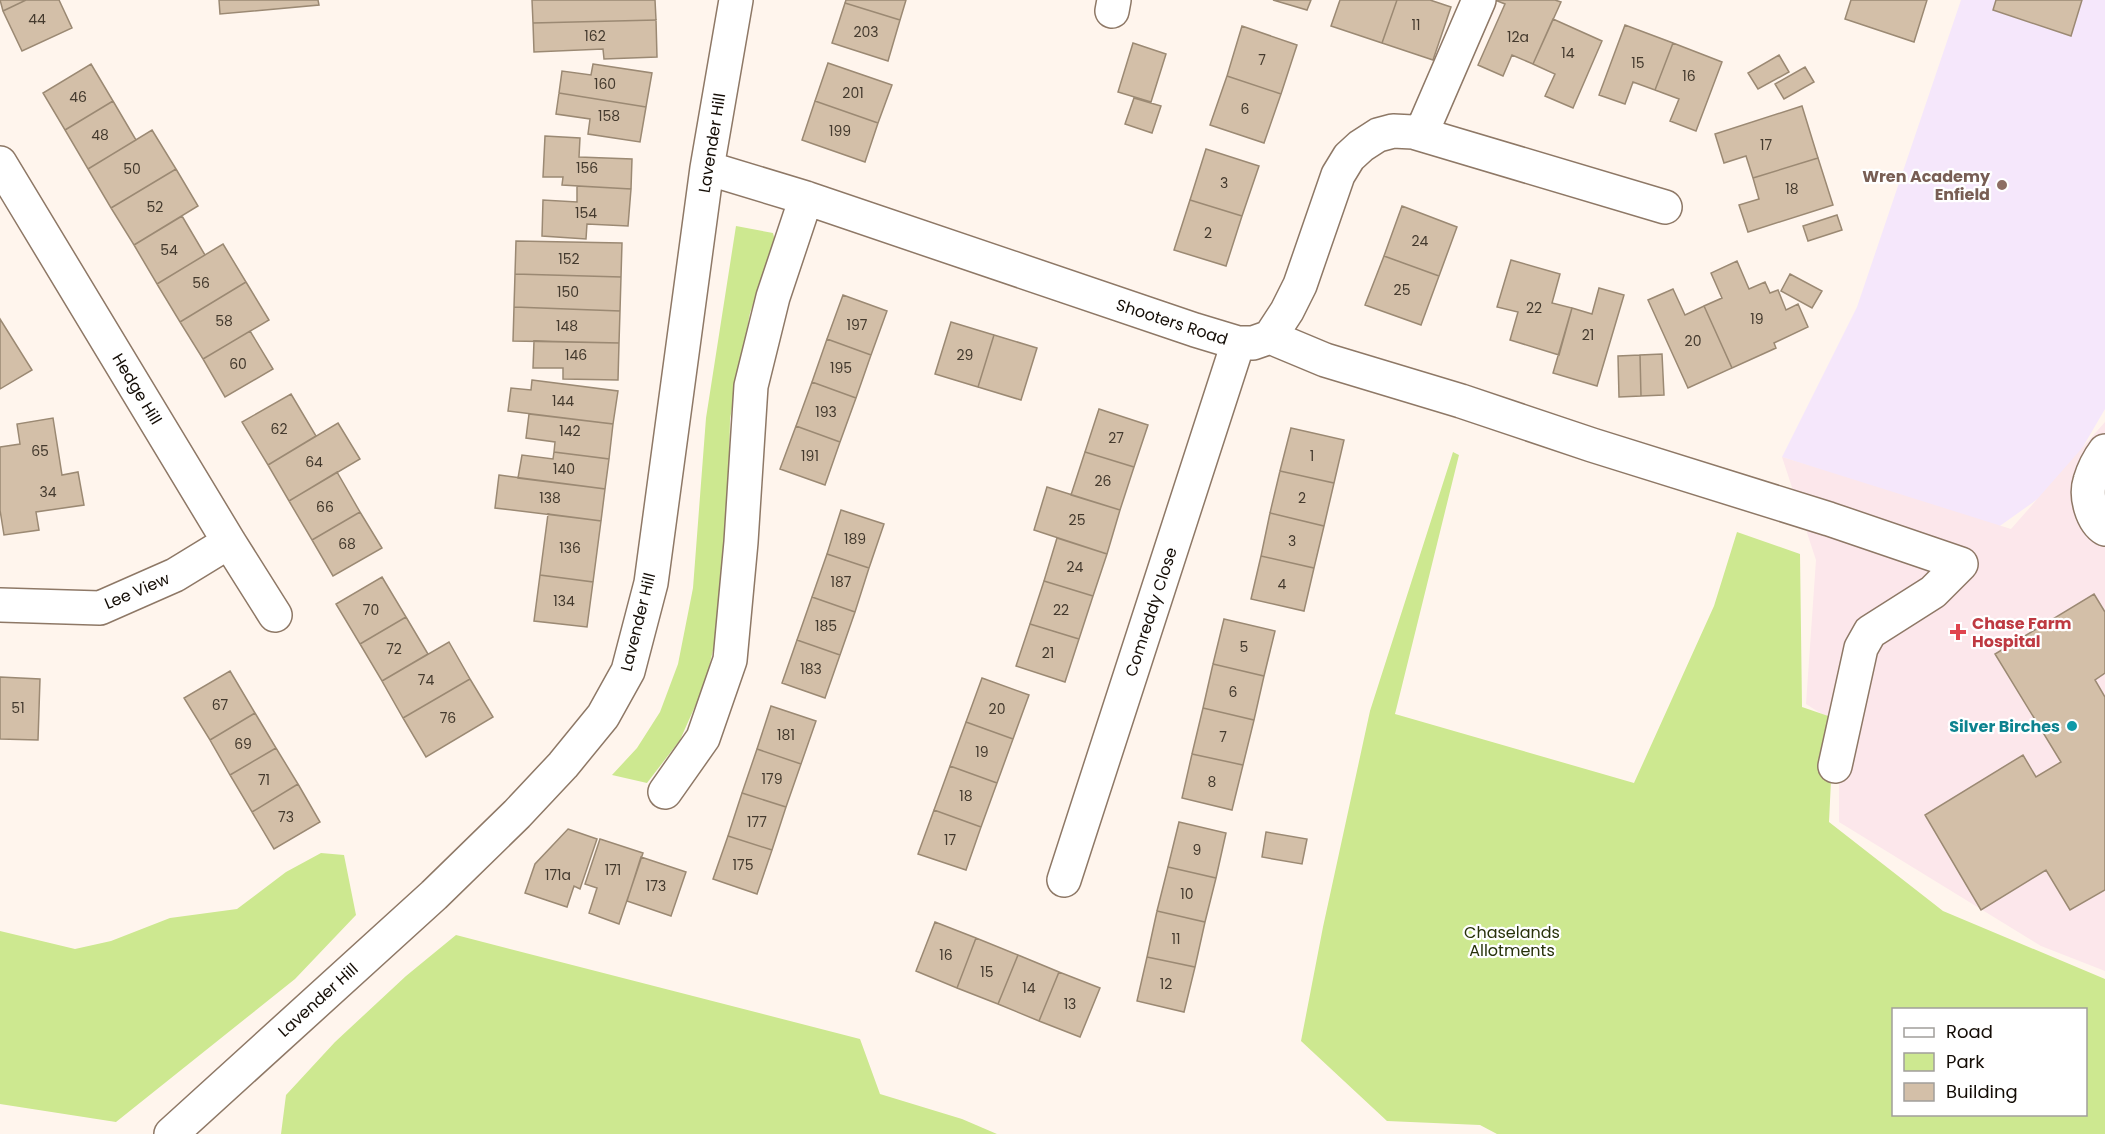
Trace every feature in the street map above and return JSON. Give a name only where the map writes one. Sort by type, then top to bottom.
[{"type":"street","name":"Lavender Hill","points":[[171,1134],[434,896],[525,806],[563,765],[603,716],[628,671],[651,583],[707,168],[735,0]]},
{"type":"street","points":[[1421,134],[1479,0]]},
{"type":"street","points":[[1665,207],[1421,134],[1393,131],[1378,135],[1361,146],[1338,175],[1300,285],[1270,337],[1325,360],[1461,401],[1961,564],[1933,592],[1870,632],[1861,648],[1835,766]]},
{"type":"street","name":"Hedge Hill","points":[[0,163],[275,615]]},
{"type":"street","name":"Shooters Road","points":[[707,168],[806,198],[1238,343],[1253,343],[1270,337]]},
{"type":"street","points":[[665,792],[703,738],[730,660],[741,542],[751,386],[773,297],[806,198]]},
{"type":"street","name":"Comreddy Close","points":[[1064,880],[1238,343]]},
{"type":"street","points":[[2105,451],[2089,483],[2090,508],[2100,527],[2105,529]]},
{"type":"street","name":"Lee View","points":[[0,605],[100,608],[175,575],[229,542]]},
{"type":"shaded area","name":"Wren Academy Enfield","points":[[1961,0],[2105,0],[2105,409],[2063,481],[1997,528],[1782,457],[1857,307]]},
{"type":"shaded area","name":"Chase Farm Hospital","points":[[2105,422],[2105,971],[2041,946],[1839,822],[1839,725],[1806,704],[1816,560],[1782,457],[2011,529]]},
{"type":"green space","points":[[736,226],[773,233],[775,241],[750,313],[730,419],[728,514],[720,621],[705,684],[680,740],[647,783],[612,775],[637,748],[660,712],[678,664],[693,588],[706,418]]},
{"type":"green space","name":"Chaselands Allotments","points":[[1453,452],[1459,455],[1395,714],[1634,783],[1714,606],[1737,532],[1800,554],[1802,707],[1834,718],[1829,822],[1943,911],[2105,979],[2105,1134],[1497,1134],[1480,1125],[1387,1121],[1301,1041],[1370,711]]},
{"type":"green space","points":[[321,853],[344,855],[356,915],[295,979],[116,1122],[0,1104],[0,931],[75,949],[111,941],[170,918],[237,909],[286,872]]},
{"type":"green space","points":[[456,935],[860,1039],[880,1094],[962,1119],[997,1134],[281,1134],[286,1095],[335,1042],[406,976]]},
{"type":"building","points":[[0,0],[26,0],[3,11]]},
{"type":"building","points":[[26,0],[59,0],[72,28],[22,51],[3,11]]},
{"type":"building","points":[[219,0],[318,0],[319,5],[220,14]]},
{"type":"building","points":[[532,0],[655,0],[656,20],[533,23]]},
{"type":"building","points":[[846,0],[906,0],[900,20],[845,3]]},
{"type":"building","points":[[1273,0],[1311,0],[1307,10]]},
{"type":"building","points":[[1340,0],[1397,0],[1382,43],[1331,26]]},
{"type":"building","points":[[1397,0],[1430,0],[1451,7],[1433,60],[1382,43]]},
{"type":"building","points":[[1495,0],[1555,0],[1561,2],[1533,64],[1512,55],[1503,76],[1478,65],[1505,4]]},
{"type":"building","points":[[1851,0],[1927,0],[1914,42],[1845,19]]},
{"type":"building","points":[[1996,0],[2082,0],[2071,36],[1993,10]]},
{"type":"building","points":[[845,3],[900,20],[888,61],[832,43]]},
{"type":"building","points":[[1553,19],[1602,41],[1573,108],[1545,96],[1555,74],[1533,64]]},
{"type":"building","points":[[656,20],[657,57],[604,59],[603,49],[534,52],[533,23]]},
{"type":"building","points":[[1625,25],[1673,43],[1655,90],[1633,82],[1625,104],[1599,95]]},
{"type":"building","points":[[1242,26],[1297,45],[1281,94],[1227,76]]},
{"type":"building","points":[[1133,43],[1166,54],[1151,102],[1118,92]]},
{"type":"building","points":[[1673,43],[1722,62],[1696,131],[1670,121],[1679,99],[1655,90]]},
{"type":"building","points":[[1779,55],[1789,72],[1758,89],[1748,73]]},
{"type":"building","points":[[828,63],[892,85],[878,123],[815,101]]},
{"type":"building","points":[[91,64],[113,101],[65,130],[43,93]]},
{"type":"building","points":[[593,64],[652,73],[646,107],[559,93],[562,71],[591,75]]},
{"type":"building","points":[[1805,67],[1814,82],[1784,99],[1775,84]]},
{"type":"building","points":[[1227,76],[1281,94],[1264,143],[1210,125]]},
{"type":"building","points":[[559,93],[646,107],[640,142],[588,134],[590,119],[556,114]]},
{"type":"building","points":[[1134,98],[1161,106],[1152,133],[1125,124]]},
{"type":"building","points":[[113,101],[136,140],[88,169],[65,130]]},
{"type":"building","points":[[815,101],[878,123],[865,162],[802,140]]},
{"type":"building","points":[[1802,106],[1818,158],[1753,178],[1746,156],[1724,163],[1715,134]]},
{"type":"building","points":[[152,130],[176,169],[111,208],[88,169]]},
{"type":"building","points":[[545,136],[580,138],[579,157],[632,159],[631,189],[562,185],[563,177],[543,177]]},
{"type":"building","points":[[1206,149],[1259,166],[1242,216],[1190,200]]},
{"type":"building","points":[[1818,158],[1833,205],[1748,232],[1739,205],[1759,199],[1753,178]]},
{"type":"building","points":[[176,169],[198,206],[134,245],[111,208]]},
{"type":"building","points":[[577,186],[631,189],[628,226],[587,224],[586,239],[542,236],[543,200],[577,202]]},
{"type":"building","points":[[1190,200],[1242,216],[1226,266],[1174,250]]},
{"type":"building","points":[[1402,206],[1457,227],[1439,276],[1384,256]]},
{"type":"building","points":[[1837,215],[1842,230],[1808,241],[1803,226]]},
{"type":"building","points":[[182,216],[205,255],[157,284],[134,245]]},
{"type":"building","points":[[516,241],[622,243],[621,277],[515,274]]},
{"type":"building","points":[[223,244],[246,282],[180,322],[157,284]]},
{"type":"building","points":[[1384,256],[1439,276],[1421,325],[1365,305]]},
{"type":"building","points":[[1511,260],[1560,274],[1552,303],[1572,308],[1559,355],[1510,340],[1518,312],[1497,307]]},
{"type":"building","points":[[1737,261],[1749,289],[1765,282],[1770,293],[1778,290],[1786,310],[1798,304],[1808,327],[1774,343],[1776,348],[1732,368],[1704,306],[1722,298],[1711,273]]},
{"type":"building","points":[[515,274],[621,277],[620,311],[514,307]]},
{"type":"building","points":[[1790,274],[1822,291],[1812,308],[1781,291]]},
{"type":"building","points":[[246,282],[269,320],[203,359],[180,322]]},
{"type":"building","points":[[1599,288],[1624,295],[1597,386],[1553,373],[1572,308],[1592,314]]},
{"type":"building","points":[[1673,289],[1685,315],[1704,306],[1732,368],[1688,388],[1648,300]]},
{"type":"building","points":[[843,295],[887,311],[871,355],[827,339]]},
{"type":"building","points":[[514,307],[620,311],[619,343],[513,341]]},
{"type":"building","points":[[0,319],[32,370],[0,389]]},
{"type":"building","points":[[951,322],[994,335],[978,387],[935,374]]},
{"type":"building","points":[[250,331],[273,369],[225,397],[203,359]]},
{"type":"building","points":[[994,335],[1037,348],[1021,400],[978,387]]},
{"type":"building","points":[[827,339],[871,355],[856,398],[812,382]]},
{"type":"building","points":[[534,341],[619,343],[618,380],[563,379],[563,368],[533,368]]},
{"type":"building","points":[[1662,354],[1664,395],[1641,396],[1640,355]]},
{"type":"building","points":[[1640,355],[1641,396],[1619,397],[1618,356]]},
{"type":"building","points":[[532,380],[618,391],[613,424],[508,411],[511,388],[531,390]]},
{"type":"building","points":[[812,382],[856,398],[840,442],[796,426]]},
{"type":"building","points":[[291,394],[316,436],[268,465],[242,422]]},
{"type":"building","points":[[1099,409],[1148,425],[1134,467],[1085,452]]},
{"type":"building","points":[[529,414],[613,424],[609,459],[554,452],[555,442],[526,438]]},
{"type":"building","points":[[53,418],[62,475],[78,472],[84,505],[36,512],[39,530],[4,535],[0,510],[0,447],[20,444],[17,424]]},
{"type":"building","points":[[338,423],[360,459],[289,501],[268,465]]},
{"type":"building","points":[[796,426],[840,442],[825,485],[780,469]]},
{"type":"building","points":[[1291,428],[1344,440],[1334,483],[1280,471]]},
{"type":"building","points":[[554,452],[609,459],[605,489],[518,478],[522,455],[553,459]]},
{"type":"building","points":[[1085,452],[1134,467],[1120,510],[1071,495]]},
{"type":"building","points":[[1280,471],[1334,483],[1324,526],[1270,513]]},
{"type":"building","points":[[337,472],[360,512],[312,540],[289,501]]},
{"type":"building","points":[[499,475],[605,489],[601,521],[495,508]]},
{"type":"building","points":[[1047,487],[1120,510],[1107,554],[1034,530]]},
{"type":"building","points":[[841,510],[884,524],[869,568],[827,554]]},
{"type":"building","points":[[360,512],[382,548],[333,576],[312,540]]},
{"type":"building","points":[[1270,513],[1324,526],[1314,568],[1261,556]]},
{"type":"building","points":[[548,514],[601,521],[593,582],[540,575]]},
{"type":"building","points":[[1057,538],[1107,554],[1093,596],[1044,581]]},
{"type":"building","points":[[827,554],[869,568],[855,612],[812,597]]},
{"type":"building","points":[[1261,556],[1314,568],[1304,611],[1251,599]]},
{"type":"building","points":[[540,575],[593,582],[587,627],[534,621]]},
{"type":"building","points":[[382,577],[406,617],[360,644],[336,604]]},
{"type":"building","points":[[1044,581],[1093,596],[1079,639],[1030,624]]},
{"type":"building","name":"Silver Birches","points":[[2094,594],[2105,612],[2105,673],[2095,680],[2105,697],[2105,890],[2070,910],[2046,870],[1981,910],[1925,815],[2023,755],[2036,777],[2061,762],[1995,654]]},
{"type":"building","points":[[812,597],[855,612],[840,655],[797,640]]},
{"type":"building","points":[[406,617],[428,654],[382,681],[360,644]]},
{"type":"building","points":[[1224,619],[1275,631],[1264,676],[1213,664]]},
{"type":"building","points":[[1030,624],[1079,639],[1065,682],[1016,666]]},
{"type":"building","points":[[797,640],[840,655],[825,698],[782,683]]},
{"type":"building","points":[[449,642],[470,679],[403,718],[382,681]]},
{"type":"building","points":[[1213,664],[1264,676],[1254,720],[1203,708]]},
{"type":"building","points":[[230,671],[255,713],[210,740],[184,698]]},
{"type":"building","points":[[0,677],[40,679],[38,740],[0,739]]},
{"type":"building","points":[[982,678],[1029,695],[1013,739],[966,722]]},
{"type":"building","points":[[470,679],[493,717],[426,757],[403,718]]},
{"type":"building","points":[[771,706],[816,721],[801,764],[757,749]]},
{"type":"building","points":[[1203,708],[1254,720],[1243,765],[1192,754]]},
{"type":"building","points":[[255,713],[276,748],[230,775],[210,740]]},
{"type":"building","points":[[966,722],[1013,739],[997,783],[950,766]]},
{"type":"building","points":[[276,748],[298,784],[252,812],[230,775]]},
{"type":"building","points":[[757,749],[801,764],[786,807],[742,793]]},
{"type":"building","points":[[1192,754],[1243,765],[1232,810],[1182,798]]},
{"type":"building","points":[[950,766],[997,783],[981,827],[934,810]]},
{"type":"building","points":[[298,784],[320,822],[274,849],[252,812]]},
{"type":"building","points":[[742,793],[786,807],[772,850],[728,836]]},
{"type":"building","points":[[934,810],[981,827],[966,870],[918,854]]},
{"type":"building","points":[[1179,822],[1226,833],[1216,878],[1168,867]]},
{"type":"building","points":[[568,829],[597,839],[580,889],[574,886],[567,907],[525,893],[535,864]]},
{"type":"building","points":[[1266,832],[1307,839],[1302,864],[1262,857]]},
{"type":"building","points":[[728,836],[772,850],[757,894],[713,879]]},
{"type":"building","points":[[600,839],[643,853],[619,924],[589,913],[597,888],[585,884]]},
{"type":"building","points":[[641,857],[686,872],[671,916],[627,901]]},
{"type":"building","points":[[1168,867],[1216,878],[1205,922],[1157,911]]},
{"type":"building","points":[[1157,911],[1205,922],[1195,967],[1147,957]]},
{"type":"building","points":[[935,922],[976,938],[957,988],[916,971]]},
{"type":"building","points":[[976,938],[1018,955],[998,1004],[957,988]]},
{"type":"building","points":[[1018,955],[1059,972],[1039,1021],[998,1004]]},
{"type":"building","points":[[1147,957],[1195,967],[1184,1012],[1137,1001]]},
{"type":"building","points":[[1059,972],[1100,988],[1080,1037],[1039,1021]]},
{"type":"place","name":"Wren Academy Enfield","points":[[2002,185]]},
{"type":"place","name":"Chase Farm Hospital","points":[[1958,632]]},
{"type":"place","name":"Silver Birches","points":[[2072,726]]}]
